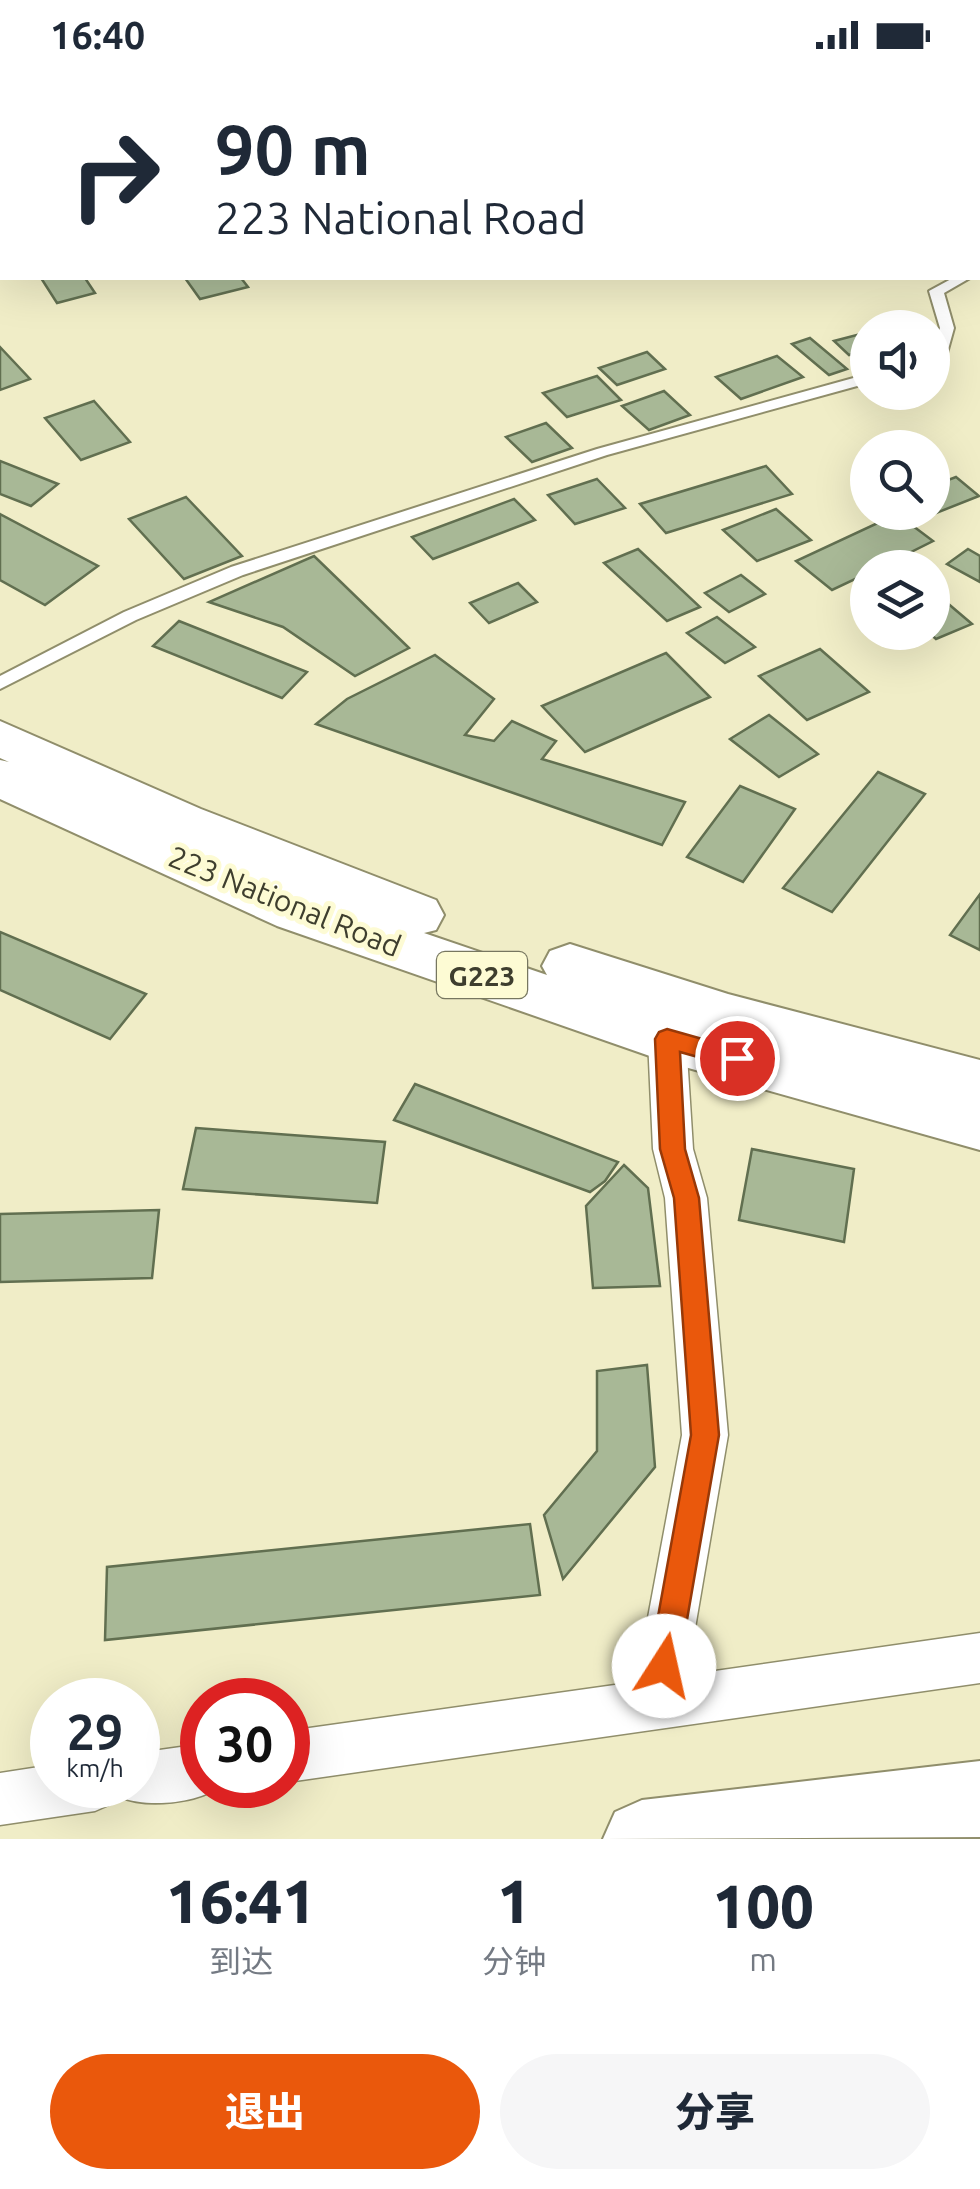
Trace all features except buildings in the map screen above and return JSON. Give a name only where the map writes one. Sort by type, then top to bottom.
[{"type":"highway","name":"223 National Road","points":[[0,738],[183,822],[428,920],[728,1018],[980,1084]]},
{"type":"highway","name":"223 National Road","points":[[0,778],[296,911],[667,1039],[980,1126]]},
{"type":"highway","points":[[642,1839],[980,1799]]},
{"type":"street","points":[[657,1704],[705,1435],[686,1198],[672,1149],[667,1039]]},
{"type":"street","points":[[310,1754],[980,1658]]},
{"type":"street","points":[[0,1799],[30,1795]]},
{"type":"lane","points":[[942,310],[936,291],[959,280]]},
{"type":"lane","points":[[0,683],[130,616],[237,571],[602,452],[850,383]]},
{"type":"route","points":[[664,1666],[705,1435],[686,1198],[672,1149],[667,1039],[737,1058]]}]
